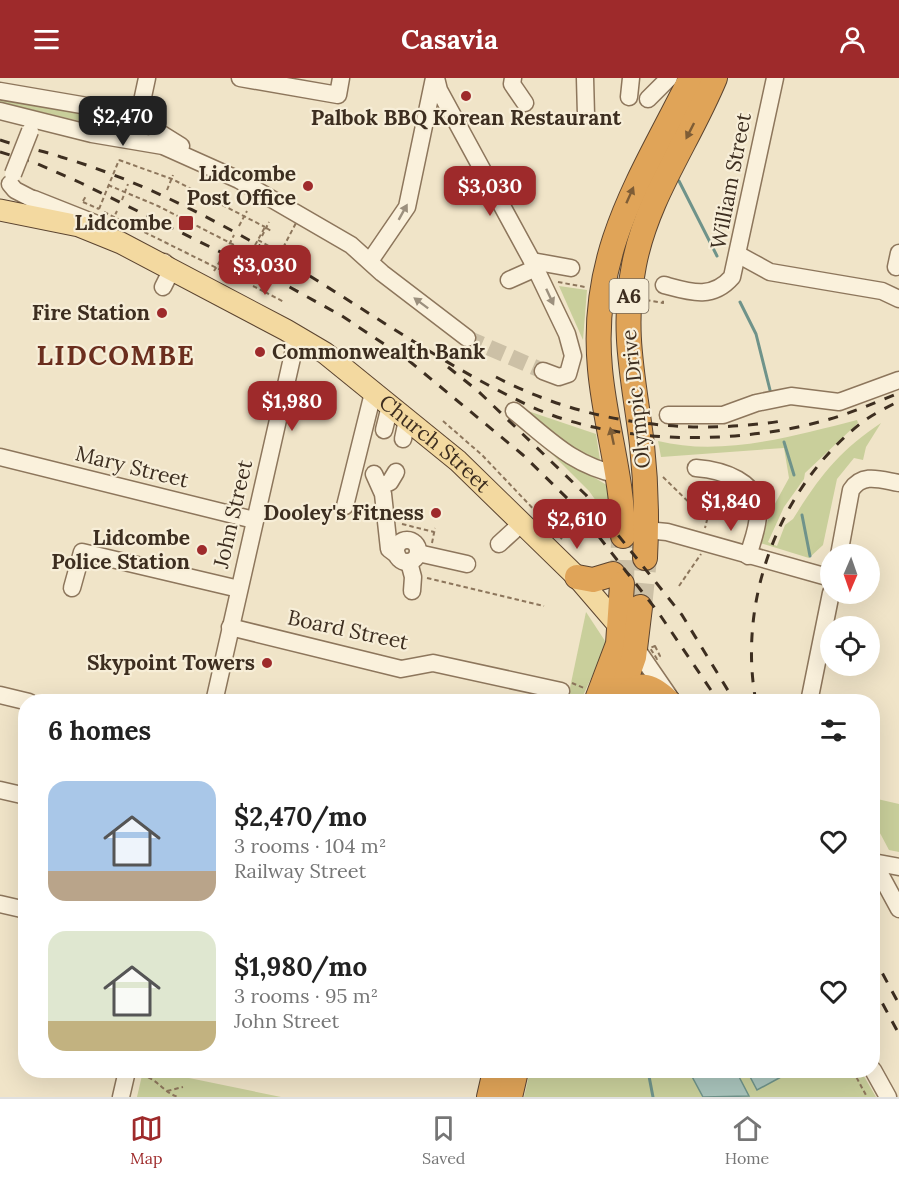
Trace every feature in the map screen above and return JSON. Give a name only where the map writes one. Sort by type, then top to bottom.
[{"type":"highway","name":"Olympic Drive","points":[[645,558],[635,533],[619,475],[599,361],[599,319],[605,275],[619,223],[631,192],[691,78]]},
{"type":"highway","name":"Olympic Drive","points":[[635,533],[643,460],[628,353],[631,280],[640,239],[658,192],[715,78]]},
{"type":"highway","points":[[577,577],[593,580],[617,579],[620,627],[614,661],[600,694]]},
{"type":"highway","points":[[622,694],[636,648],[640,608]]},
{"type":"highway","name":"Church Street","points":[[620,627],[636,648]]},
{"type":"highway","points":[[614,661],[622,653],[636,648]]},
{"type":"highway","points":[[626,694],[641,686],[661,694]]},
{"type":"highway","points":[[489,1097],[493,1078]]},
{"type":"highway","points":[[510,1097],[514,1078]]},
{"type":"main road","points":[[0,212],[76,216],[80,233],[163,273]]},
{"type":"main road","points":[[0,212],[115,253],[163,273]]},
{"type":"main road","name":"Church Street","points":[[163,273],[297,336],[325,353],[381,399],[405,429],[458,461],[577,577],[620,627]]},
{"type":"street","points":[[125,139],[137,134],[137,113],[147,78]]},
{"type":"street","points":[[240,78],[338,95],[341,78]]},
{"type":"street","points":[[435,78],[537,271],[572,350],[570,371],[565,377],[551,374]]},
{"type":"street","points":[[370,261],[407,207],[422,123],[435,78]]},
{"type":"street","points":[[513,78],[512,84],[525,103]]},
{"type":"street","points":[[585,78],[586,115]]},
{"type":"street","points":[[629,97],[631,78]]},
{"type":"street","points":[[648,99],[669,78]]},
{"type":"street","name":"William Street","points":[[664,285],[704,293],[722,287],[732,277],[739,255],[775,78]]},
{"type":"street","points":[[0,91],[137,113],[239,180],[351,246],[382,273],[468,338]]},
{"type":"street","points":[[0,111],[32,126],[163,146],[239,180]]},
{"type":"street","points":[[92,134],[120,130],[137,113]]},
{"type":"street","points":[[422,123],[429,117],[442,113],[449,114],[457,121]]},
{"type":"street","points":[[32,126],[8,181],[15,190],[91,221],[146,249],[163,273]]},
{"type":"street","points":[[34,199],[63,216],[76,216]]},
{"type":"street","points":[[739,255],[770,272],[882,291],[899,299]]},
{"type":"street","points":[[509,280],[537,271],[570,268]]},
{"type":"street","name":"John Street","points":[[216,694],[297,336]]},
{"type":"street","points":[[668,415],[723,415],[775,398],[801,397],[839,402],[899,380]]},
{"type":"street","points":[[381,399],[384,430]]},
{"type":"street","points":[[345,506],[381,399]]},
{"type":"street","points":[[514,411],[574,460],[588,467],[619,475]]},
{"type":"street","name":"Mary Street","points":[[0,457],[254,520]]},
{"type":"street","points":[[696,468],[721,471],[733,476],[750,489],[755,497],[759,513],[748,556]]},
{"type":"street","points":[[396,472],[390,482],[383,484],[389,549],[466,564]]},
{"type":"street","points":[[841,544],[851,490],[866,478],[899,483]]},
{"type":"street","points":[[499,544],[522,523]]},
{"type":"street","points":[[635,533],[667,531],[820,575]]},
{"type":"street","points":[[72,588],[82,552],[239,588]]},
{"type":"street","points":[[411,553],[412,591]]},
{"type":"street","points":[[811,694],[829,604]]},
{"type":"street","name":"Board Street","points":[[230,627],[401,669],[434,663],[561,691]]},
{"type":"street","name":"Church Street","points":[[636,648],[665,694]]},
{"type":"street","points":[[0,695],[18,699]]},
{"type":"street","points":[[0,790],[18,794]]},
{"type":"street","points":[[880,863],[899,867]]},
{"type":"street","points":[[880,874],[899,909]]},
{"type":"street","points":[[0,904],[18,908]]},
{"type":"street","points":[[121,1097],[131,1078]]},
{"type":"street","points":[[877,1078],[888,1097]]},
{"type":"path","points":[[99,209],[119,160],[172,179],[271,231]]},
{"type":"path","points":[[167,190],[173,175]]},
{"type":"path","points":[[122,200],[128,184]]},
{"type":"path","points":[[108,185],[158,206],[257,257]]},
{"type":"path","points":[[76,216],[86,196]]},
{"type":"path","points":[[83,202],[215,269],[244,281]]},
{"type":"path","points":[[111,222],[117,211]]},
{"type":"path","points":[[239,226],[247,211]]},
{"type":"path","points":[[248,262],[269,222]]},
{"type":"path","points":[[261,290],[297,222]]},
{"type":"path","points":[[262,236],[265,228]]},
{"type":"path","points":[[226,251],[234,235]]},
{"type":"path","points":[[258,240],[280,253]]},
{"type":"path","points":[[238,280],[256,247]]},
{"type":"path","points":[[215,269],[220,261]]},
{"type":"path","points":[[537,271],[552,281],[591,288]]},
{"type":"path","points":[[238,280],[243,273]]},
{"type":"path","points":[[641,300],[663,303],[664,285]]},
{"type":"path","points":[[253,286],[284,302]]},
{"type":"path","points":[[443,422],[482,455],[559,534],[564,543]]},
{"type":"path","points":[[402,524],[435,530],[411,553],[427,578],[544,606]]},
{"type":"path","points":[[679,586],[700,558]]},
{"type":"path","points":[[152,1078],[167,1091],[179,1097]]},
{"type":"path","points":[[857,1078],[867,1097]]},
{"type":"path","points":[[167,1091],[183,1087]]},
{"type":"green space","points":[[0,98],[123,118],[118,126],[109,128],[0,102]]},
{"type":"green space","points":[[559,286],[587,290],[583,340]]},
{"type":"green space","points":[[519,408],[596,434],[600,460],[589,461]]},
{"type":"green space","points":[[857,420],[858,423],[805,473],[804,479],[784,507],[768,542],[777,546],[785,525],[793,519],[831,465],[854,443],[881,423],[866,447],[863,460],[854,458],[837,479],[823,544],[820,544],[820,548],[809,558],[760,543],[771,511],[789,478],[784,448],[661,457],[658,441],[707,447],[732,446]]},
{"type":"green space","points":[[547,449],[610,487],[614,526],[589,491]]},
{"type":"green space","points":[[586,612],[607,644],[584,694],[569,694]]},
{"type":"green space","points":[[880,800],[899,804],[899,852],[889,850],[880,833]]},
{"type":"green space","points":[[141,1078],[189,1078],[281,1097],[137,1097]]},
{"type":"green space","points":[[528,1078],[865,1078],[876,1097],[524,1097]]},
{"type":"water","points":[[693,1078],[740,1078],[749,1096],[703,1097]]},
{"type":"water","points":[[751,1078],[779,1078],[757,1090]]},
{"type":"waterway","points":[[679,181],[717,256]]},
{"type":"waterway","points":[[740,302],[756,334],[771,394]]},
{"type":"waterway","points":[[784,442],[794,475]]},
{"type":"waterway","points":[[802,515],[810,556]]},
{"type":"waterway","points":[[649,1078],[653,1097]]},
{"type":"tunnel","points":[[467,338],[543,371]]},
{"type":"tunnel","points":[[622,584],[623,536]]},
{"type":"tunnel","points":[[640,607],[645,558]]},
{"type":"railway","points":[[0,140],[85,165],[181,204],[284,261],[459,369],[532,407],[566,420],[641,435],[719,437],[758,434],[795,428],[839,416],[899,393]]},
{"type":"railway","points":[[0,152],[33,162],[81,183],[275,279],[342,316],[408,360],[523,455],[574,505],[658,612],[714,694]]},
{"type":"railway","points":[[448,367],[478,391],[586,495],[682,615],[730,694]]},
{"type":"railway","points":[[496,377],[530,393],[564,405],[635,422],[708,427],[782,421]]},
{"type":"railway","points":[[755,694],[752,664],[753,625],[759,587],[770,549],[786,513],[807,480],[831,450],[864,421],[899,401]]},
{"type":"railway","points":[[880,969],[899,1004]]},
{"type":"railway","points":[[880,999],[899,1034]]},
{"type":"place","name":"Palbok BBQ Korean Restaurant","points":[[466,96]]},
{"type":"place","name":"Lidcombe Post Office","points":[[308,186]]},
{"type":"place","name":"Lidcombe","points":[[186,223]]},
{"type":"place","name":"Fire Station","points":[[162,313]]},
{"type":"place","name":"Commonwealth Bank","points":[[260,352]]},
{"type":"place","name":"Dooley's Fitness","points":[[436,513]]},
{"type":"place","name":"Lidcombe Police Station","points":[[202,550]]},
{"type":"place","name":"Skypoint Towers","points":[[267,663]]},
{"type":"district","name":"LIDCOMBE","points":[[116,356]]}]
